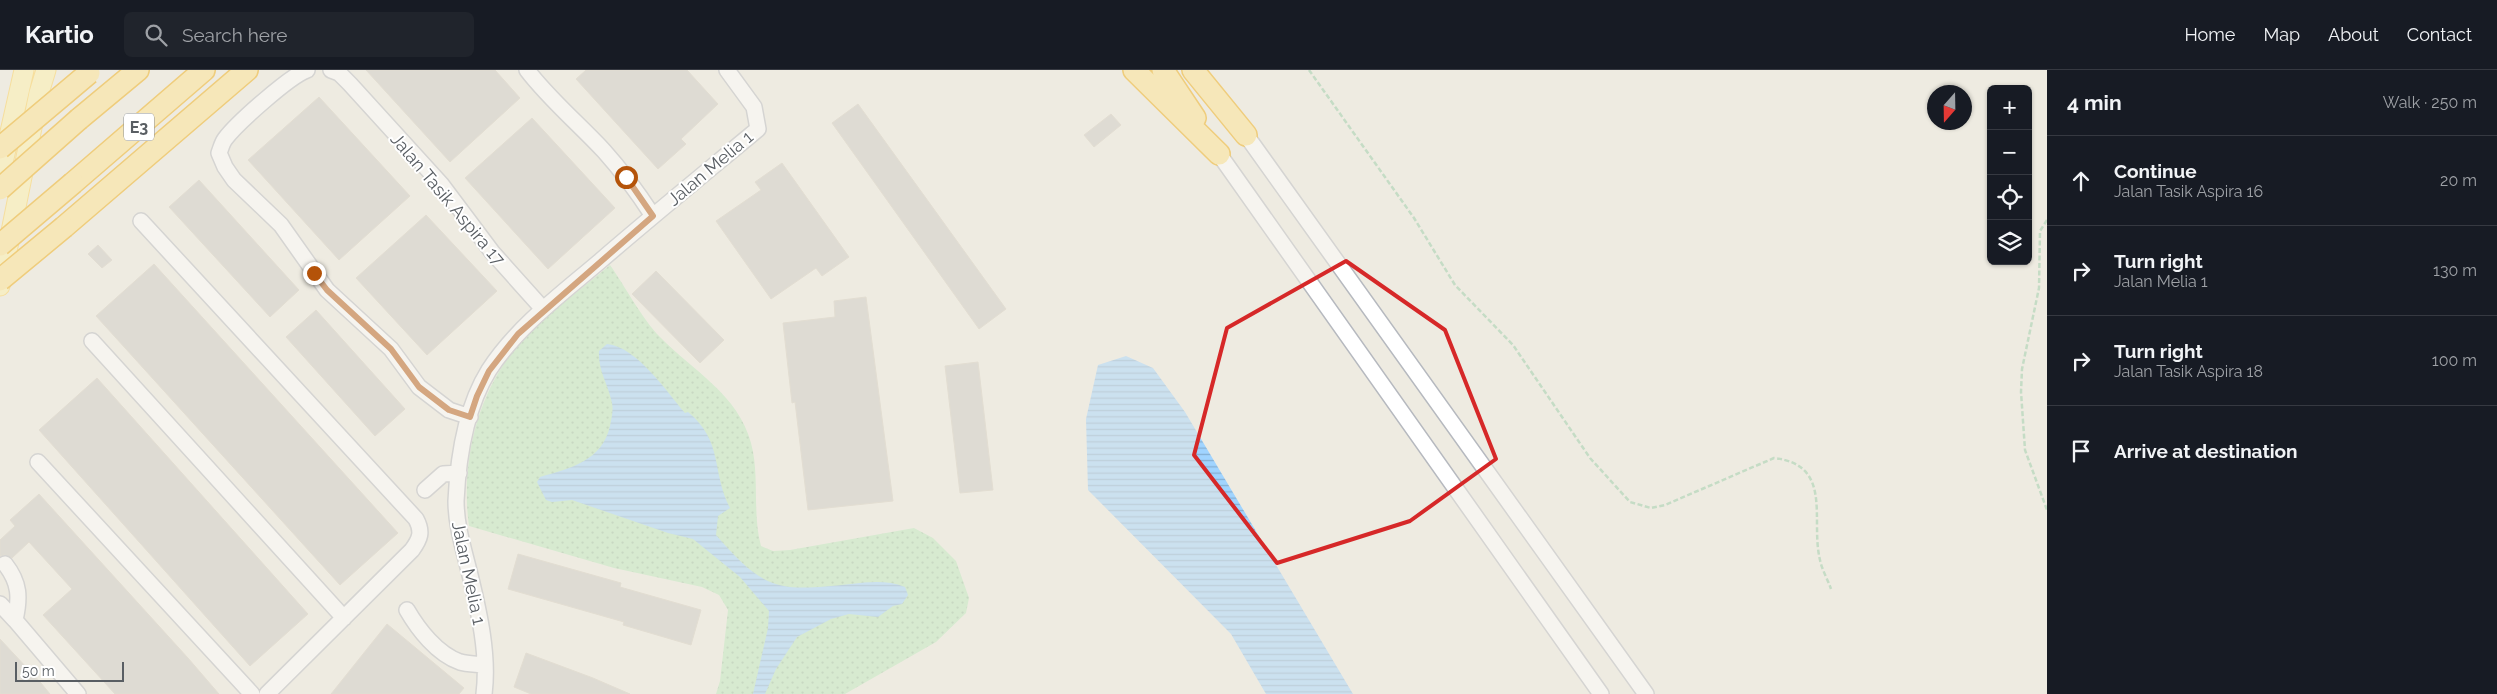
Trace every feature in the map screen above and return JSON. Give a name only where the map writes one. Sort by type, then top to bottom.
[{"type":"highway","name":"E3","points":[[0,189],[138,70]]},
{"type":"highway","name":"E3","points":[[0,245],[204,70]]},
{"type":"highway","points":[[0,280],[64,228],[247,70]]},
{"type":"highway","points":[[1134,70],[1219,154]]},
{"type":"highway","points":[[1163,70],[1219,154]]},
{"type":"highway","points":[[1193,70],[1246,134]]},
{"type":"highway","points":[[1212,70],[1246,134]]},
{"type":"highway","points":[[0,148],[91,72]]},
{"type":"main road","points":[[0,176],[24,70]]},
{"type":"main road","points":[[0,289],[39,93],[46,70]]},
{"type":"street","points":[[307,70],[293,78],[232,131],[224,141],[219,153],[224,168],[281,225],[327,290],[391,349],[419,387],[449,410],[470,417]]},
{"type":"street","name":"Jalan Tasik Aspira 17","points":[[331,70],[339,73],[350,84],[440,184],[487,245],[543,309]]},
{"type":"street","points":[[527,70],[539,86],[583,129],[626,177],[653,216]]},
{"type":"street","name":"Jalan Melia 1","points":[[484,694],[484,665],[476,601],[457,522],[459,473],[470,417],[477,396],[489,371],[518,334],[543,309],[758,128],[754,108],[727,70]]},
{"type":"street","points":[[1246,134],[1646,694]]},
{"type":"street","points":[[1219,154],[1601,694]]},
{"type":"street","points":[[141,221],[416,519],[421,528],[420,539],[412,550],[267,694]]},
{"type":"street","points":[[92,341],[344,618]]},
{"type":"street","points":[[38,462],[252,694]]},
{"type":"street","points":[[425,490],[444,474],[459,473]]},
{"type":"street","points":[[5,564],[18,584],[19,602],[15,620]]},
{"type":"street","points":[[0,604],[78,694]]},
{"type":"street","points":[[407,610],[416,626],[444,652],[460,662],[484,665]]},
{"type":"path","points":[[1309,70],[1414,218],[1456,285],[1513,345],[1590,458],[1630,502],[1651,508],[1665,505],[1774,458],[1790,460],[1806,472],[1813,484],[1817,503],[1820,560],[1831,589]]},
{"type":"path","points":[[2047,220],[2040,231],[2039,288],[2022,368],[2021,392],[2026,450],[2047,510]]},
{"type":"highlighted area","points":[[1346,261],[1445,330],[1496,459],[1410,521],[1277,563],[1194,455],[1227,328]]},
{"type":"green space","points":[[610,265],[653,330],[713,384],[736,411],[745,426],[754,456],[757,521],[761,546],[773,551],[790,550],[914,528],[933,538],[956,561],[969,598],[966,613],[936,642],[845,694],[716,694],[720,681],[728,610],[719,595],[702,587],[614,568],[469,526],[467,477],[470,451],[484,403],[494,380],[507,359],[533,330],[554,310]]},
{"type":"water","points":[[607,344],[618,347],[640,361],[685,413],[688,412],[707,434],[715,457],[720,482],[730,508],[718,516],[716,535],[747,567],[774,584],[789,587],[806,588],[872,582],[898,585],[905,587],[908,595],[902,604],[893,606],[878,617],[849,614],[831,619],[797,637],[776,669],[765,694],[753,694],[768,628],[769,611],[740,577],[693,539],[668,533],[572,500],[552,502],[546,500],[537,482],[540,477],[584,461],[593,455],[606,438],[611,422],[612,406],[601,370],[599,351]]},
{"type":"water","points":[[1126,356],[1153,368],[1185,412],[1353,694],[1266,694],[1231,634],[1088,490],[1086,419],[1098,365]]},
{"type":"building","points":[[366,70],[495,70],[520,98],[450,162]]},
{"type":"building","points":[[586,70],[687,70],[718,104],[681,139],[686,144],[658,169],[576,79]]},
{"type":"building","points":[[319,97],[410,196],[339,260],[248,160]]},
{"type":"building","points":[[858,104],[1006,309],[979,329],[832,123]]},
{"type":"building","points":[[1111,114],[1121,125],[1094,147],[1084,135]]},
{"type":"building","points":[[532,118],[615,208],[548,269],[465,178]]},
{"type":"building","points":[[782,163],[849,257],[822,276],[816,268],[771,299],[716,221],[761,190],[755,182]]},
{"type":"building","points":[[199,180],[299,290],[270,317],[169,207]]},
{"type":"building","points":[[426,215],[497,291],[427,355],[356,278]]},
{"type":"building","points":[[98,245],[112,260],[102,268],[88,254]]},
{"type":"building","points":[[154,264],[398,533],[340,585],[96,316]]},
{"type":"building","points":[[656,271],[724,340],[700,363],[632,294]]},
{"type":"building","points":[[866,297],[893,501],[808,510],[795,402],[792,403],[783,323],[835,317],[834,301]]},
{"type":"building","points":[[316,310],[405,409],[375,436],[286,337]]},
{"type":"building","points":[[978,362],[993,490],[960,493],[945,366]]},
{"type":"building","points":[[97,378],[308,614],[250,666],[39,430]]},
{"type":"building","points":[[39,494],[219,694],[115,694],[43,615],[72,589],[29,542],[12,558],[5,555],[0,556],[0,540],[15,526],[10,520]]},
{"type":"building","points":[[518,554],[621,583],[620,587],[701,610],[691,645],[623,625],[624,622],[508,589]]},
{"type":"building","points":[[387,624],[464,688],[459,694],[331,694]]},
{"type":"building","points":[[0,639],[41,683],[50,694],[0,694]]},
{"type":"building","points":[[526,653],[630,694],[531,694],[514,687]]},
{"type":"route","points":[[314,273],[327,290],[345,308],[391,349],[419,387],[449,410],[470,417],[477,396],[489,371],[518,334],[543,309],[653,216],[626,177]]}]
